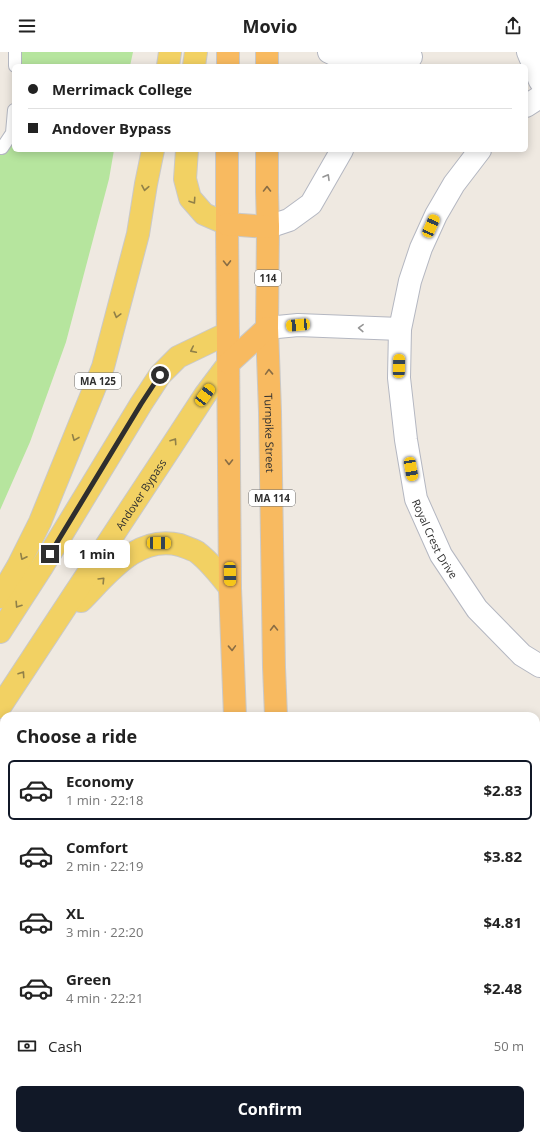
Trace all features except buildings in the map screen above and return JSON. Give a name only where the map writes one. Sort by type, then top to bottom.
[{"type":"highway","points":[[228,52],[228,64]]},
{"type":"highway","points":[[267,52],[267,64]]},
{"type":"highway","points":[[227,152],[230,588],[235,712]]},
{"type":"highway","name":"Turnpike Street","points":[[267,152],[267,328],[276,712]]},
{"type":"highway","points":[[227,224],[268,227]]},
{"type":"highway","points":[[228,333],[267,328]]},
{"type":"highway","points":[[229,363],[267,328]]},
{"type":"main road","points":[[168,64],[170,52]]},
{"type":"main road","points":[[194,64],[196,52]]},
{"type":"main road","name":"MA 125","points":[[0,597],[18,566],[40,522],[103,367],[138,234],[153,152]]},
{"type":"main road","points":[[187,152],[185,179],[190,198],[204,214],[227,224]]},
{"type":"main road","points":[[0,632],[160,375],[178,357],[228,333]]},
{"type":"main road","name":"Andover Bypass","points":[[0,707],[205,395],[229,363]]},
{"type":"main road","points":[[46,638],[122,560],[137,551],[159,543],[171,543],[195,551],[210,564],[230,588]]},
{"type":"street","points":[[329,52],[335,56],[369,61],[411,58]]},
{"type":"street","points":[[528,52],[540,81]]},
{"type":"street","points":[[528,105],[540,96]]},
{"type":"street","points":[[268,227],[289,220],[311,204],[341,152]]},
{"type":"street","name":"Royal Crest Drive","points":[[478,152],[454,184],[433,221],[421,248],[410,281],[400,329],[398,378],[406,440],[416,499],[441,555],[477,609],[522,655],[540,666]]},
{"type":"street","points":[[267,328],[298,325],[400,329]]},
{"type":"lane","points":[[15,52],[15,64]]},
{"type":"lane","points":[[0,148],[2,148],[12,133]]},
{"type":"green space","points":[[22,52],[133,52],[130,64],[22,64]]},
{"type":"green space","points":[[12,145],[12,152],[114,152],[109,179],[66,342],[30,442],[0,510],[0,152],[6,152]]},
{"type":"route","points":[[50,554],[160,375]]}]
